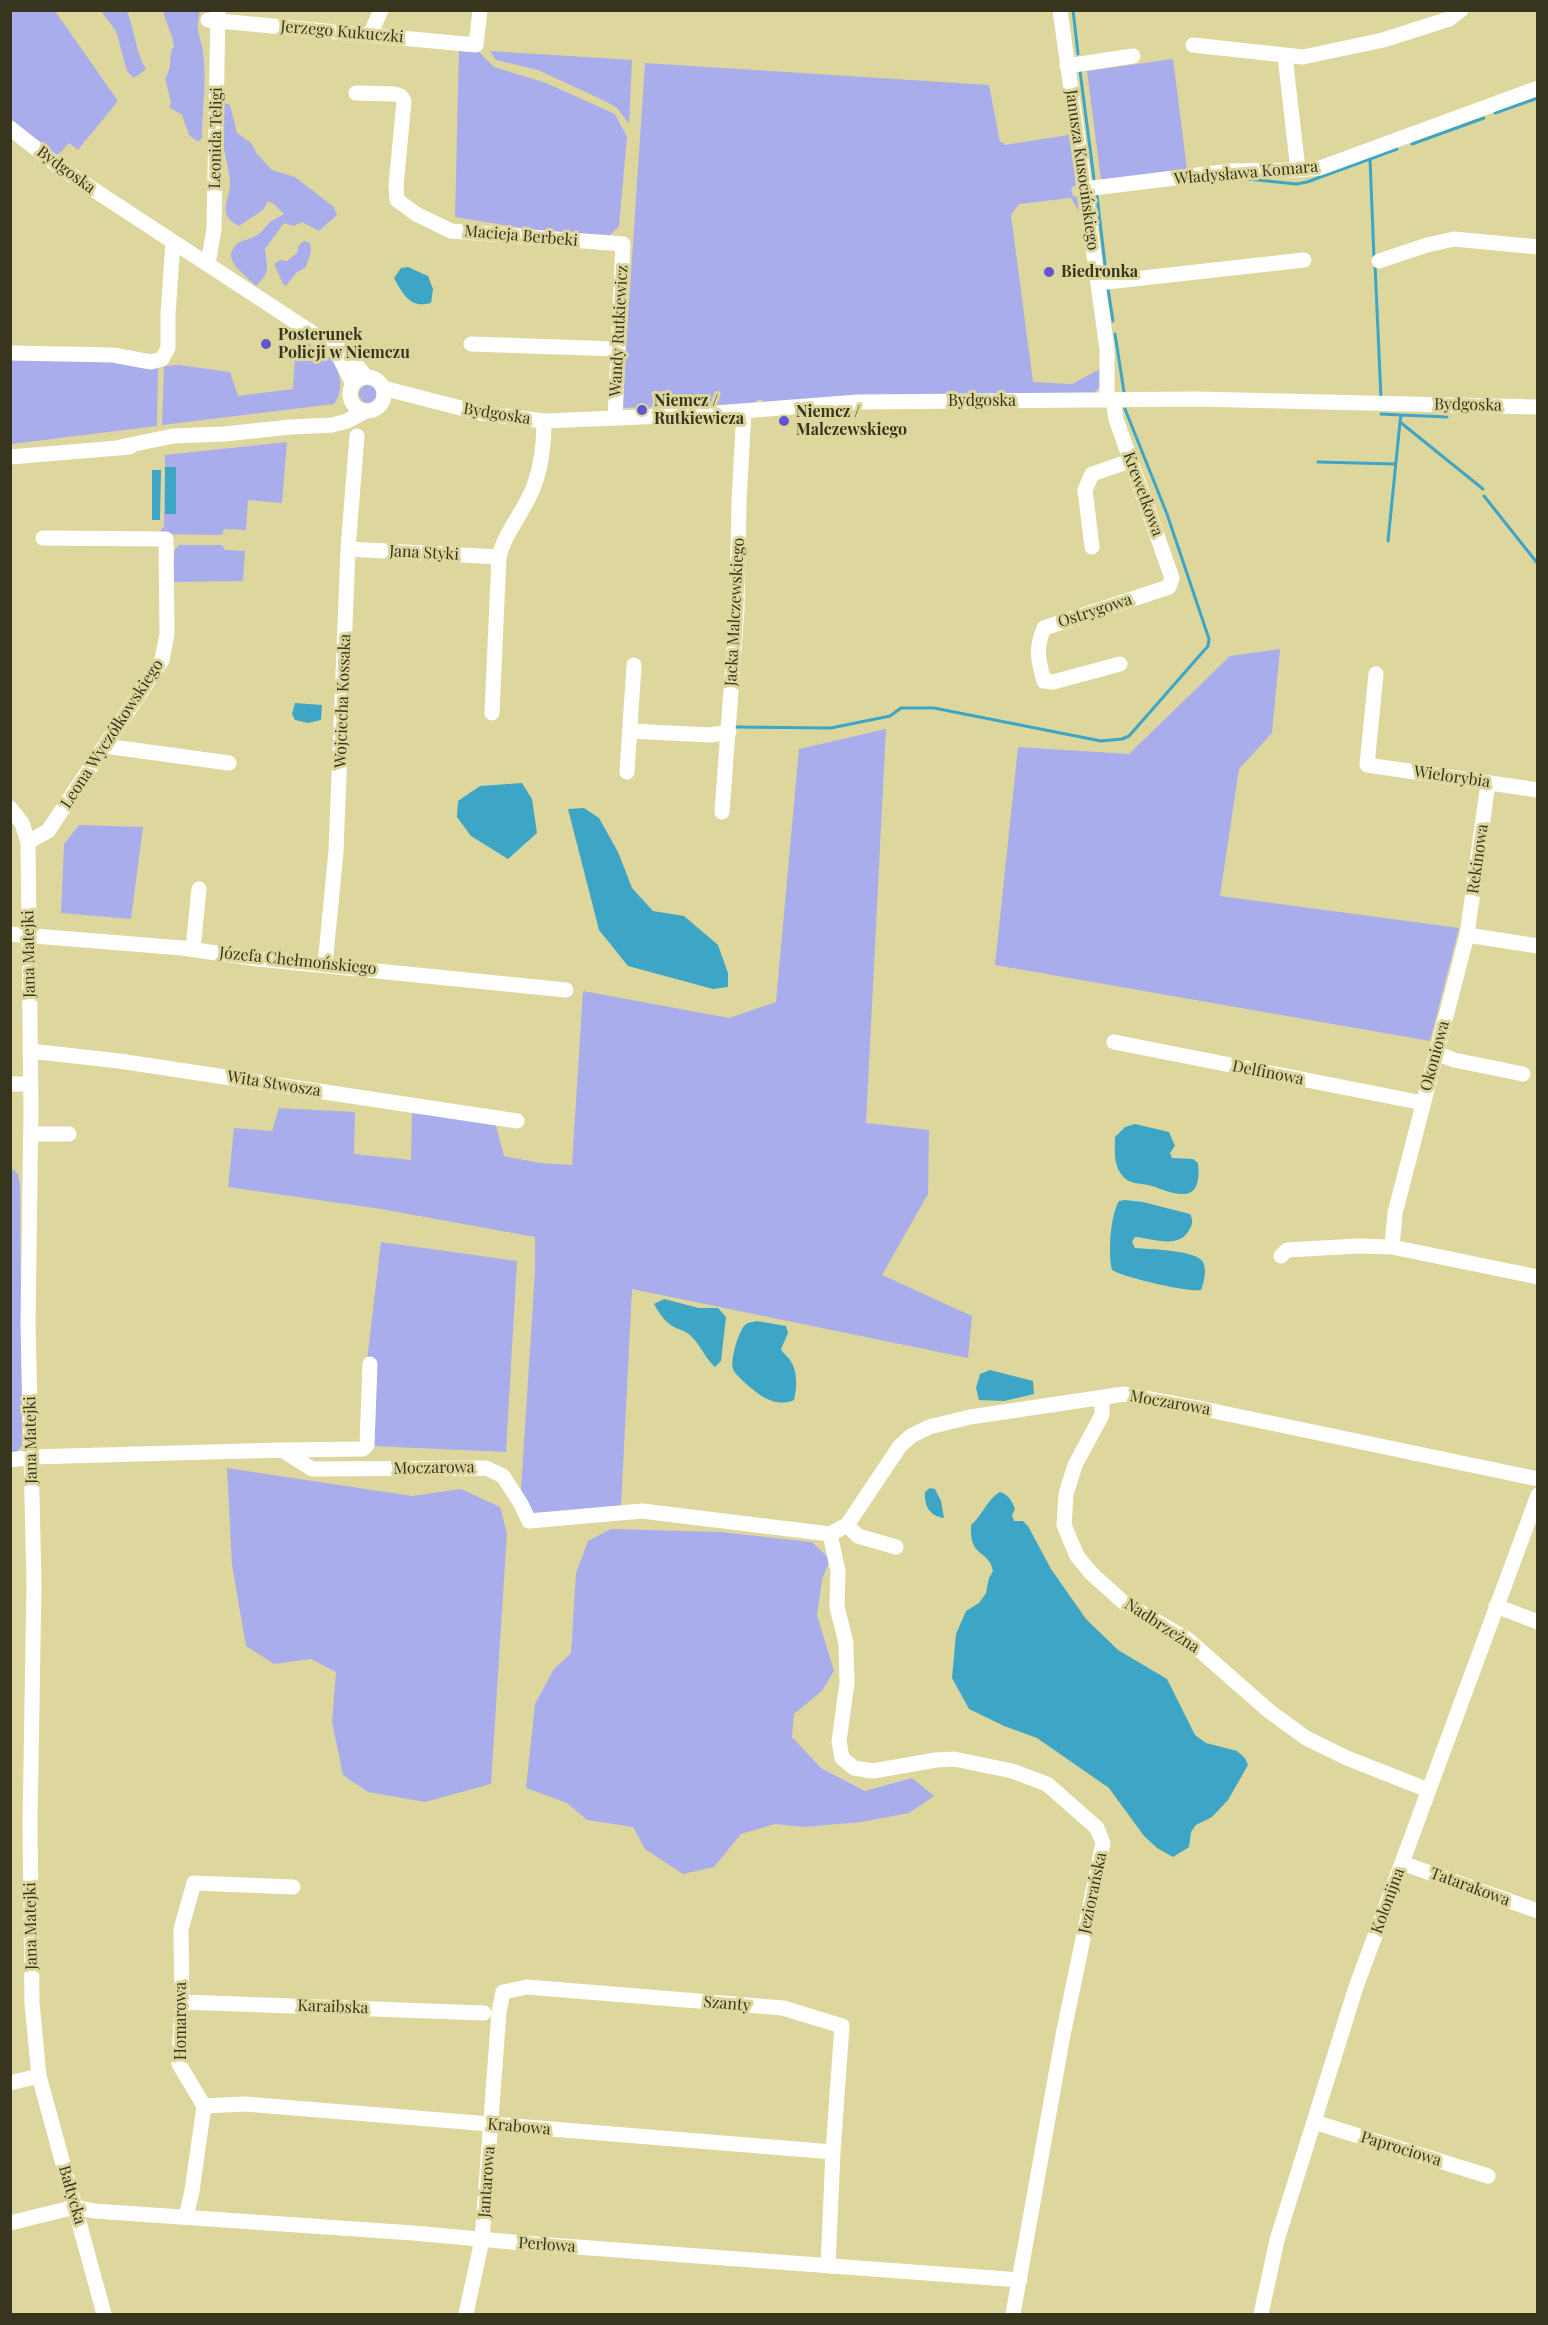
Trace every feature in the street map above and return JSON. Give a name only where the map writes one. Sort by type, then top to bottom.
[{"type":"street","points":[[370,35],[381,10]]},
{"type":"street","name":"Jerzego Kukuczki","points":[[215,17],[476,45],[480,10]]},
{"type":"street","name":"Janusza Kusocińskiego","points":[[1060,10],[1098,283],[1110,400]]},
{"type":"street","points":[[1193,45],[1304,57],[1367,44],[1449,19],[1461,10]]},
{"type":"street","name":"Leonida Teligi","points":[[208,264],[214,229],[215,17]]},
{"type":"street","points":[[1067,66],[1133,56]]},
{"type":"street","points":[[1285,56],[1298,170]]},
{"type":"street","name":"Władysława Komara","points":[[1085,189],[1231,171],[1320,168],[1538,88]]},
{"type":"street","name":"Macieja Berbeki","points":[[356,93],[395,94],[401,96],[404,101],[396,186],[397,200],[416,214],[451,231],[623,244]]},
{"type":"street","name":"Bydgoska","points":[[10,128],[62,169],[334,347],[360,380]]},
{"type":"street","points":[[1379,261],[1447,240],[1538,247]]},
{"type":"street","points":[[10,353],[113,355],[151,362],[162,359],[168,348],[173,242]]},
{"type":"street","name":"Wandy Rutkiewicz","points":[[615,418],[623,244]]},
{"type":"street","points":[[1098,283],[1304,260]]},
{"type":"street","points":[[471,344],[618,349]]},
{"type":"street","points":[[10,457],[120,447],[160,437],[339,424],[364,412],[374,410],[382,404],[385,393],[376,380],[360,380],[350,389],[354,406],[364,412]]},
{"type":"street","name":"Bydgoska","points":[[383,388],[480,413],[544,420],[744,411],[858,402],[1199,399],[1538,407]]},
{"type":"street","points":[[322,424],[351,400]]},
{"type":"street","name":"Krewetkowa","points":[[1110,400],[1170,568],[1172,578],[1170,587]]},
{"type":"street","name":"Bydgoska","points":[[382,404],[429,401]]},
{"type":"street","name":"Jacka Malczewskiego","points":[[722,812],[737,609],[739,501],[744,411]]},
{"type":"street","points":[[492,713],[500,557],[504,542],[534,486],[539,466],[544,420]]},
{"type":"street","name":"Wojciecha Kossaka","points":[[325,965],[337,841],[348,549],[357,436]]},
{"type":"street","points":[[1092,547],[1085,490],[1092,474],[1130,461]]},
{"type":"street","name":"Leona Wyczółkowskiego","points":[[28,842],[48,831],[162,660],[165,651],[166,539],[43,538]]},
{"type":"street","name":"Jana Styki","points":[[348,549],[500,557]]},
{"type":"street","name":"Ostrygowa","points":[[1120,664],[1053,682],[1044,681],[1037,656],[1038,643],[1044,628],[1170,587]]},
{"type":"street","points":[[627,772],[634,665]]},
{"type":"street","name":"Wielorybia","points":[[1376,674],[1367,765],[1538,790]]},
{"type":"street","points":[[630,731],[711,735],[729,732]]},
{"type":"street","points":[[105,746],[229,762]]},
{"type":"street","name":"Rekinowa","points":[[1467,935],[1488,783]]},
{"type":"street","name":"Jana Matejki","points":[[10,808],[21,823],[28,842],[31,1134],[28,1324],[34,1584],[30,1824],[32,2003],[39,2076]]},
{"type":"street","points":[[193,949],[199,889]]},
{"type":"street","name":"Józefa Chełmońskiego","points":[[10,934],[193,949],[258,959],[566,990]]},
{"type":"street","points":[[1467,935],[1538,946]]},
{"type":"street","name":"Okoniowa","points":[[1392,1247],[1395,1213],[1467,935]]},
{"type":"street","name":"Delfinowa","points":[[1113,1042],[1423,1102]]},
{"type":"street","name":"Wita Stwosza","points":[[30,1051],[119,1061],[517,1121]]},
{"type":"street","points":[[1436,1053],[1455,1060],[1523,1074]]},
{"type":"street","points":[[10,1084],[30,1084]]},
{"type":"street","points":[[31,1134],[69,1134]]},
{"type":"street","points":[[1281,1256],[1287,1250],[1358,1246],[1392,1247],[1538,1277]]},
{"type":"street","points":[[10,1460],[31,1457],[363,1449],[367,1446],[370,1364]]},
{"type":"street","name":"Moczarowa","points":[[282,1450],[312,1469],[486,1468],[503,1476],[521,1503],[529,1521],[642,1511],[830,1534],[847,1525],[900,1446],[911,1436],[929,1427],[970,1417],[1124,1394],[1149,1397],[1538,1479]]},
{"type":"street","name":"Nadbrzeżna","points":[[1102,1398],[1102,1415],[1076,1465],[1066,1494],[1064,1526],[1077,1556],[1090,1573],[1123,1602],[1187,1639],[1269,1711],[1306,1738],[1347,1758],[1428,1790]]},
{"type":"street","name":"Kolonijna","points":[[1261,2314],[1272,2256],[1356,1987],[1538,1495]]},
{"type":"street","points":[[847,1525],[858,1536],[896,1547]]},
{"type":"street","name":"Jeziorańska","points":[[830,1534],[838,1571],[837,1607],[846,1643],[847,1683],[839,1740],[842,1758],[854,1768],[873,1771],[954,1759],[1012,1772],[1047,1784],[1097,1828],[1103,1844],[1063,2035],[1013,2314]]},
{"type":"street","points":[[1496,1606],[1538,1622]]},
{"type":"street","name":"Tatarakowa","points":[[1402,1863],[1538,1911]]},
{"type":"street","name":"Homarowa","points":[[204,2106],[179,2064],[182,2002],[181,1929],[194,1883],[293,1887]]},
{"type":"street","name":"Szanty","points":[[491,2012],[503,1992],[527,1987],[783,2008],[842,2025],[833,2152]]},
{"type":"street","name":"Karaibska","points":[[182,2002],[491,2012]]},
{"type":"street","name":"Jantarowa","points":[[466,2314],[482,2240],[491,2125],[491,2012]]},
{"type":"street","points":[[10,2083],[39,2076]]},
{"type":"street","name":"Bałtycka","points":[[39,2076],[104,2314]]},
{"type":"street","name":"Krabowa","points":[[204,2106],[245,2104],[833,2152]]},
{"type":"street","points":[[186,2217],[204,2106]]},
{"type":"street","name":"Paprociowa","points":[[1314,2122],[1488,2176]]},
{"type":"street","points":[[828,2266],[833,2152]]},
{"type":"street","points":[[10,2223],[75,2207]]},
{"type":"street","name":"Perłowa","points":[[75,2207],[94,2211],[402,2232],[1020,2280]]},
{"type":"shaded area","points":[[11,11],[55,11],[118,101],[78,150],[69,143],[61,152],[53,156],[11,119]]},
{"type":"shaded area","points":[[101,11],[127,11],[146,69],[134,78],[127,71],[116,31]]},
{"type":"shaded area","points":[[163,11],[200,11],[198,28],[203,52],[204,84],[202,138],[198,142],[189,135],[182,115],[169,107],[171,103],[165,78],[168,74],[174,46]]},
{"type":"shaded area","points":[[459,49],[477,50],[494,67],[546,83],[615,114],[627,137],[619,226],[610,235],[546,232],[455,217]]},
{"type":"shaded area","points":[[490,51],[632,60],[629,124],[617,108],[607,102],[538,70],[496,60]]},
{"type":"shaded area","points":[[1173,59],[1187,169],[1101,180],[1087,71]]},
{"type":"shaded area","points":[[645,63],[989,85],[1000,142],[1004,145],[1069,135],[1076,185],[1071,188],[1073,196],[1077,197],[1079,211],[1071,198],[1019,204],[1011,215],[1033,382],[1072,384],[1100,369],[1099,388],[1094,393],[763,405],[762,400],[757,400],[756,404],[622,408]]},
{"type":"shaded area","points":[[224,103],[230,105],[237,133],[251,143],[257,154],[272,170],[295,177],[334,207],[337,215],[319,231],[302,222],[294,226],[284,223],[265,249],[266,273],[256,286],[233,262],[232,251],[238,243],[256,236],[284,214],[268,201],[263,210],[239,226],[227,215],[226,205],[230,181],[221,131]]},
{"type":"shaded area","points":[[304,241],[310,243],[311,252],[306,267],[296,273],[286,286],[274,264],[280,260],[287,261],[297,253],[299,245]]},
{"type":"shaded area","points":[[408,267],[428,276],[433,289],[431,303],[412,302],[401,290],[394,278],[401,268]]},
{"type":"shaded area","points":[[296,335],[336,362],[340,389],[334,404],[162,425],[164,366],[179,365],[230,372],[238,396],[293,389]]},
{"type":"shaded area","points":[[112,359],[158,368],[157,426],[11,444],[10,360]]},
{"type":"shaded area","points":[[368,385],[374,388],[377,394],[374,400],[368,403],[362,400],[359,394],[362,388]]},
{"type":"shaded area","points":[[287,442],[282,503],[248,500],[246,530],[224,529],[222,535],[158,534],[164,526],[165,455]]},
{"type":"shaded area","points":[[165,467],[176,467],[176,514],[165,514]]},
{"type":"shaded area","points":[[152,470],[161,470],[160,520],[152,520]]},
{"type":"shaded area","points":[[179,545],[222,545],[225,550],[245,551],[243,581],[173,582],[174,551]]},
{"type":"shaded area","points":[[1280,649],[1272,733],[1239,769],[1220,896],[1459,928],[1430,1041],[995,965],[1018,747],[1129,754],[1230,656]]},
{"type":"shaded area","points":[[295,703],[322,705],[321,720],[308,723],[295,720],[292,714]]},
{"type":"shaded area","points":[[886,729],[866,1123],[929,1130],[928,1194],[882,1275],[972,1316],[968,1358],[632,1289],[621,1507],[534,1513],[521,1490],[535,1270],[535,1237],[381,1209],[228,1187],[234,1128],[272,1131],[279,1108],[355,1112],[354,1154],[411,1160],[412,1113],[495,1122],[504,1156],[540,1163],[572,1165],[583,991],[729,1018],[776,1002],[799,749]]},
{"type":"shaded area","points":[[522,783],[532,799],[537,833],[508,859],[471,836],[457,817],[458,801],[480,786]]},
{"type":"shaded area","points":[[584,808],[599,818],[618,852],[632,888],[653,911],[684,916],[718,945],[728,973],[728,987],[713,989],[628,966],[599,930],[568,809]]},
{"type":"shaded area","points":[[79,825],[143,827],[131,919],[61,913],[64,844]]},
{"type":"shaded area","points":[[1135,1124],[1169,1132],[1175,1146],[1170,1153],[1172,1158],[1193,1159],[1198,1163],[1197,1185],[1193,1190],[1182,1194],[1174,1193],[1124,1178],[1118,1170],[1116,1161],[1115,1137],[1125,1127]]},
{"type":"shaded area","points":[[10,1170],[18,1174],[20,1186],[22,1445],[18,1451],[11,1453]]},
{"type":"shaded area","points":[[1119,1201],[1143,1202],[1190,1214],[1191,1228],[1177,1240],[1163,1241],[1135,1237],[1132,1242],[1135,1248],[1172,1251],[1199,1258],[1205,1269],[1201,1290],[1156,1284],[1112,1270],[1110,1245],[1112,1225]]},
{"type":"shaded area","points":[[381,1242],[517,1261],[506,1452],[372,1446],[367,1361]]},
{"type":"shaded area","points":[[664,1299],[699,1308],[718,1308],[726,1317],[721,1361],[715,1367],[692,1337],[669,1324],[661,1314],[654,1304]]},
{"type":"shaded area","points":[[757,1321],[786,1326],[788,1333],[781,1349],[790,1360],[796,1374],[794,1400],[772,1401],[747,1385],[734,1371],[732,1365],[734,1353],[742,1329],[746,1324]]},
{"type":"shaded area","points":[[990,1370],[1033,1381],[1034,1394],[1004,1401],[979,1400],[976,1388],[980,1374]]},
{"type":"shaded area","points":[[227,1468],[412,1496],[461,1489],[500,1507],[507,1533],[491,1784],[425,1802],[368,1792],[343,1775],[332,1722],[336,1672],[311,1659],[274,1664],[246,1646],[232,1565]]},
{"type":"shaded area","points":[[930,1488],[935,1489],[941,1501],[944,1518],[931,1512],[925,1501],[925,1492]]},
{"type":"shaded area","points":[[1000,1492],[1013,1503],[1014,1521],[1023,1521],[1028,1526],[1051,1569],[1086,1619],[1118,1650],[1167,1679],[1195,1735],[1206,1743],[1237,1751],[1245,1758],[1248,1765],[1228,1800],[1212,1817],[1196,1825],[1191,1832],[1189,1847],[1173,1857],[1157,1848],[1144,1836],[1109,1788],[1037,1738],[1004,1726],[969,1709],[952,1678],[956,1634],[966,1611],[979,1603],[986,1593],[993,1571],[991,1564],[973,1543],[971,1525]]},
{"type":"shaded area","points":[[611,1529],[721,1532],[812,1542],[830,1559],[822,1580],[817,1615],[834,1671],[822,1691],[794,1714],[792,1737],[821,1768],[865,1791],[912,1778],[934,1796],[909,1813],[861,1822],[805,1827],[775,1824],[741,1834],[714,1867],[683,1874],[645,1849],[633,1827],[587,1820],[567,1803],[526,1788],[535,1704],[554,1669],[571,1653],[576,1573],[588,1541]]},
{"type":"waterway","points":[[1073,10],[1078,54]]},
{"type":"waterway","points":[[1080,71],[1094,179]]},
{"type":"waterway","points":[[1495,113],[1538,98]]},
{"type":"waterway","points":[[1412,144],[1484,118]]},
{"type":"waterway","points":[[1248,179],[1296,184],[1307,182],[1397,149]]},
{"type":"waterway","points":[[1370,159],[1374,258]]},
{"type":"waterway","points":[[1097,196],[1106,273]]},
{"type":"waterway","points":[[1375,265],[1381,398]]},
{"type":"waterway","points":[[1108,289],[1113,321]]},
{"type":"waterway","points":[[1115,334],[1124,392]]},
{"type":"waterway","points":[[735,727],[831,728],[890,716],[901,708],[934,708],[1101,741],[1129,736],[1208,646],[1209,639],[1167,514],[1125,409]]},
{"type":"waterway","points":[[1381,414],[1401,415],[1400,422],[1483,489]]},
{"type":"waterway","points":[[1401,415],[1447,417]]},
{"type":"waterway","points":[[1388,541],[1400,422]]},
{"type":"waterway","points":[[1318,462],[1396,464]]},
{"type":"waterway","points":[[1484,496],[1538,564]]},
{"type":"place","name":"Biedronka","points":[[1049,272]]},
{"type":"place","name":"Posterunek Policji w Niemczu","points":[[266,344]]},
{"type":"place","name":"Niemcz / Rutkiewicza","points":[[642,410]]},
{"type":"place","name":"Niemcz / Malczewskiego","points":[[784,421]]}]
